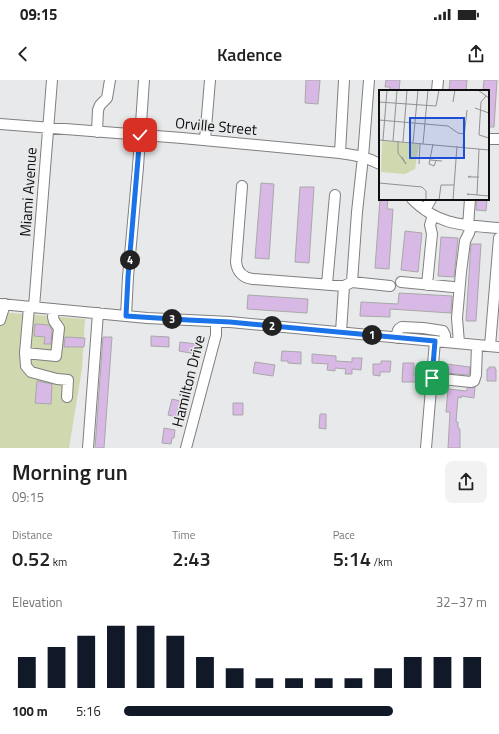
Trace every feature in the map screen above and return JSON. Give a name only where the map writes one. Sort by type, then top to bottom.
[{"type":"street","name":"Miami Avenue","points":[[24,353],[31,307],[52,80]]},
{"type":"street","points":[[96,132],[98,110],[100,105],[107,98],[110,80]]},
{"type":"street","points":[[126,316],[144,80]]},
{"type":"street","points":[[205,140],[210,80]]},
{"type":"street","points":[[340,153],[344,80]]},
{"type":"street","points":[[341,332],[357,212],[369,80]]},
{"type":"street","points":[[437,90],[438,80]]},
{"type":"street","name":"Orville Street","points":[[0,124],[182,138],[340,153],[363,157],[374,160],[379,163]]},
{"type":"street","points":[[489,139],[499,140]]},
{"type":"street","points":[[242,186],[236,262],[238,272],[242,275],[253,280],[390,286]]},
{"type":"street","points":[[327,284],[335,195]]},
{"type":"street","points":[[413,200],[429,213],[452,223],[499,228]]},
{"type":"street","points":[[427,284],[432,234],[429,213],[431,200]]},
{"type":"street","points":[[459,343],[458,318],[461,272],[465,241],[469,233],[470,200]]},
{"type":"street","points":[[0,320],[2,304],[126,316],[341,332],[494,347],[499,238]]},
{"type":"street","points":[[401,282],[454,287]]},
{"type":"street","points":[[54,309],[54,321],[59,328],[56,356],[24,353],[26,366],[31,372],[57,379],[68,380],[66,398]]},
{"type":"street","points":[[88,448],[98,313]]},
{"type":"street","name":"Hamilton Drive","points":[[186,448],[216,335],[216,322]]},
{"type":"street","points":[[426,448],[432,378],[440,342]]},
{"type":"street","points":[[432,378],[471,382],[474,381],[476,375],[477,345]]},
{"type":"green space","points":[[0,312],[85,319],[82,369],[69,448],[0,448]]},
{"type":"building","points":[[306,80],[320,80],[318,104],[305,103]]},
{"type":"building","points":[[386,80],[400,80],[399,90],[390,90],[390,87],[385,87]]},
{"type":"building","points":[[450,80],[467,80],[466,90],[449,90]]},
{"type":"building","points":[[484,80],[497,80],[494,127],[489,127],[489,90],[483,90]]},
{"type":"building","points":[[261,183],[274,184],[269,259],[255,258]]},
{"type":"building","points":[[300,187],[314,187],[309,263],[295,262]]},
{"type":"building","points":[[380,200],[388,200],[387,209],[393,209],[389,269],[375,268]]},
{"type":"building","points":[[477,200],[487,200],[486,211],[476,210]]},
{"type":"building","points":[[405,231],[422,233],[418,272],[401,270]]},
{"type":"building","points":[[441,237],[458,238],[454,277],[438,276]]},
{"type":"building","points":[[471,244],[481,244],[476,321],[466,321]]},
{"type":"building","points":[[399,293],[452,296],[451,313],[390,309],[390,317],[360,316],[361,302],[398,304]]},
{"type":"building","points":[[248,295],[308,299],[307,313],[247,309]]},
{"type":"building","points":[[35,324],[49,325],[52,330],[51,344],[44,344],[45,337],[34,336]]},
{"type":"building","points":[[151,336],[169,337],[169,347],[151,346]]},
{"type":"building","points":[[65,337],[85,338],[84,347],[64,347]]},
{"type":"building","points":[[103,337],[112,337],[104,448],[95,448]]},
{"type":"building","points":[[180,342],[197,344],[196,354],[179,351]]},
{"type":"building","points":[[282,351],[301,352],[301,364],[281,361]]},
{"type":"building","points":[[312,354],[336,356],[336,361],[352,362],[352,358],[362,358],[361,370],[352,369],[352,374],[345,374],[346,369],[335,368],[335,371],[327,370],[328,364],[312,363]]},
{"type":"building","points":[[381,361],[391,361],[390,372],[380,372],[380,376],[373,375],[373,364],[381,364]]},
{"type":"building","points":[[255,362],[275,365],[273,376],[253,373]]},
{"type":"building","points":[[403,363],[414,363],[414,375],[417,375],[417,382],[402,382]]},
{"type":"building","points":[[446,364],[470,367],[469,375],[445,373]]},
{"type":"building","points":[[489,367],[495,367],[496,369],[496,381],[487,381],[487,369],[489,369]]},
{"type":"building","points":[[37,381],[52,384],[51,404],[35,403]]},
{"type":"building","points":[[475,387],[474,398],[458,397],[456,422],[458,422],[458,428],[460,429],[460,448],[448,448],[450,412],[446,412],[448,389],[467,391],[467,388]]},
{"type":"building","points":[[172,399],[180,401],[176,417],[168,415]]},
{"type":"building","points":[[233,403],[243,403],[243,415],[233,415]]},
{"type":"building","points":[[320,414],[326,414],[326,429],[319,428]]},
{"type":"building","points":[[164,428],[175,430],[174,438],[172,438],[171,444],[162,443]]},
{"type":"route","points":[[140,135],[126,316],[230,322],[435,341],[432,378]]}]
